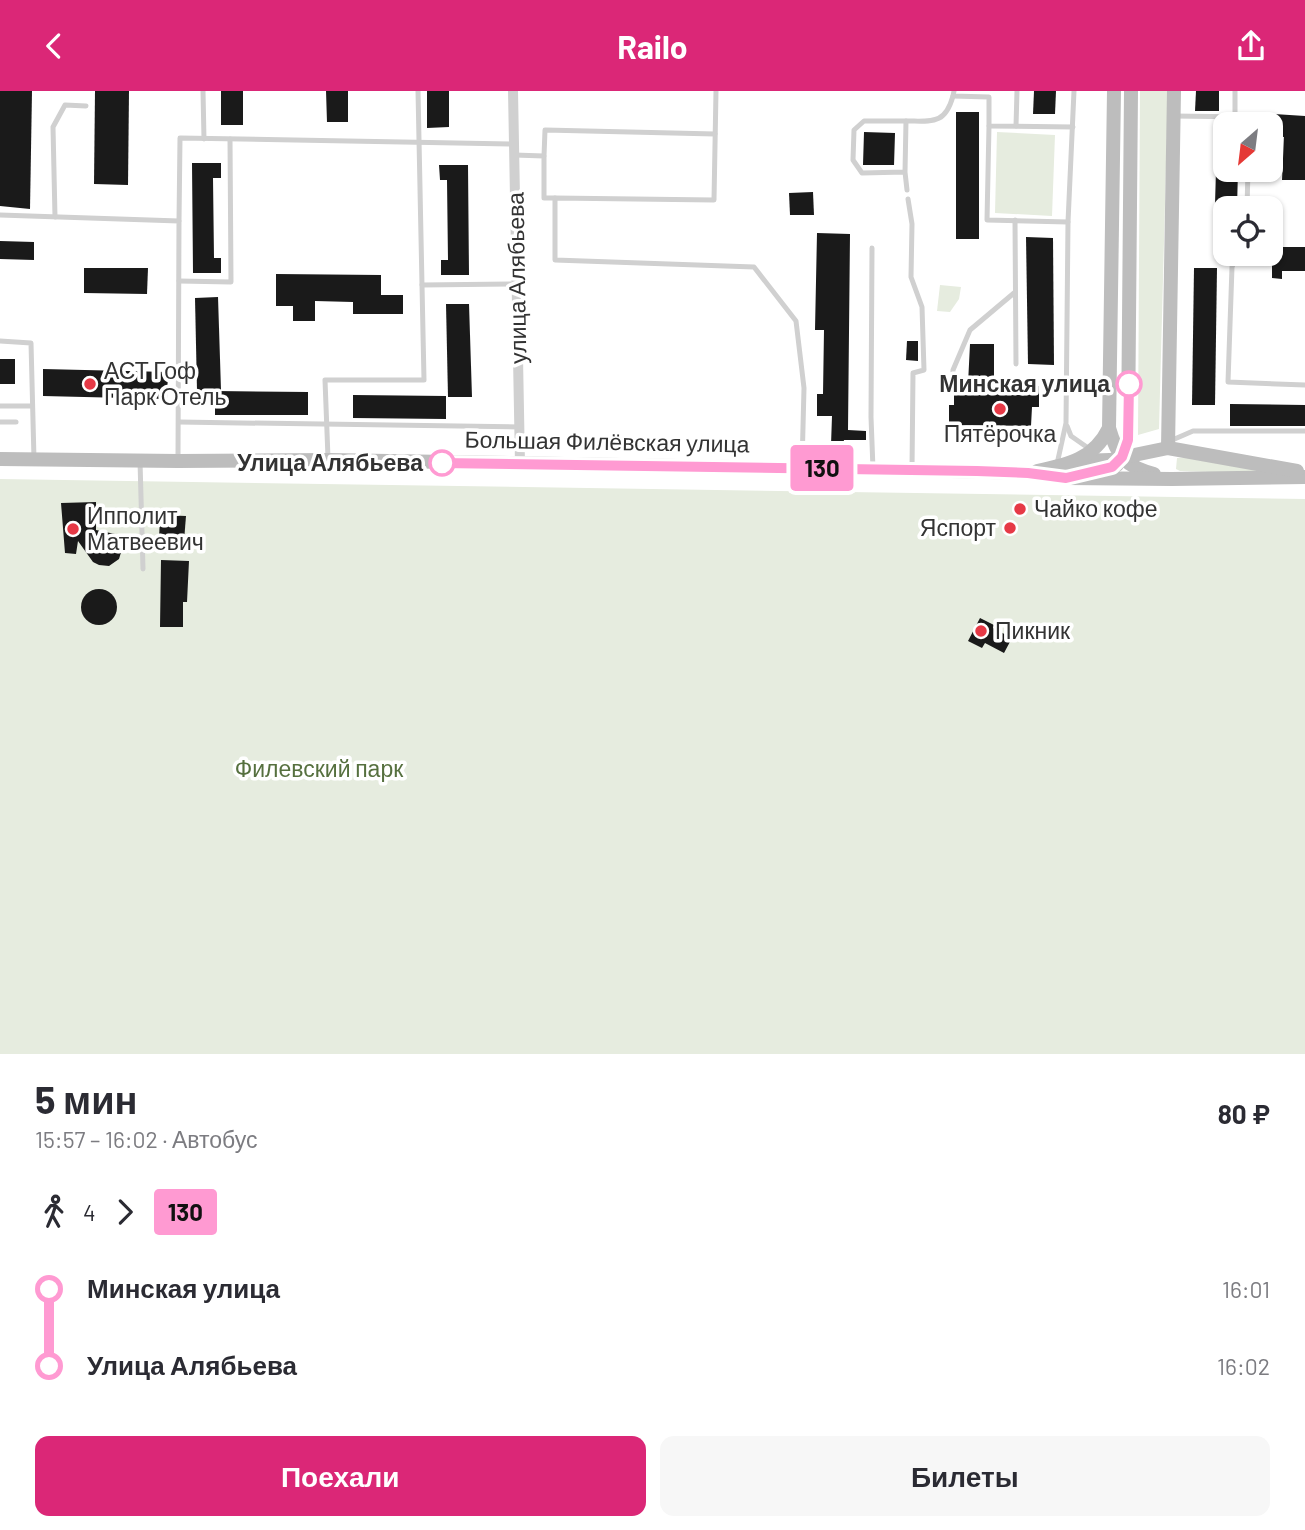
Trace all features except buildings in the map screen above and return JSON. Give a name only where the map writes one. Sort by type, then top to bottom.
[{"type":"main road","points":[[1114,91],[1109,429],[1115,447],[1122,457]]},
{"type":"main road","points":[[1060,473],[1112,467],[1122,457],[1128,440],[1131,91]]},
{"type":"main road","points":[[1168,445],[1174,91]]},
{"type":"main road","points":[[1129,424],[1135,437],[1152,452]]},
{"type":"main road","points":[[1060,473],[1094,450],[1109,429]]},
{"type":"main road","name":"Большая Филёвская улица","points":[[1078,461],[1152,452],[1168,445],[1305,475]]},
{"type":"main road","name":"Большая Филёвская улица","points":[[1122,457],[1138,469],[1172,479]]},
{"type":"main road","name":"Большая Филёвская улица","points":[[0,459],[328,460],[873,469],[1060,473],[1172,479],[1305,475]]},
{"type":"street","name":"улица Алябьева","points":[[513,91],[520,464]]},
{"type":"lane","points":[[203,91],[204,139]]},
{"type":"lane","points":[[328,460],[325,380],[424,380],[418,91]]},
{"type":"lane","points":[[715,134],[545,130],[544,198],[714,200],[716,91]]},
{"type":"lane","points":[[1016,126],[1017,91]]},
{"type":"lane","points":[[1060,473],[1066,423],[1068,222],[1073,91]]},
{"type":"lane","points":[[1235,91],[1235,112]]},
{"type":"lane","points":[[905,172],[862,173],[853,160],[854,130],[864,121],[938,121],[949,111],[953,94],[989,97],[987,220],[1068,222]]},
{"type":"lane","points":[[55,217],[53,127],[65,105],[86,106]]},
{"type":"lane","points":[[1174,116],[1213,117]]},
{"type":"lane","points":[[906,121],[907,190]]},
{"type":"lane","points":[[989,126],[1073,128]]},
{"type":"lane","points":[[178,461],[180,138],[418,141],[514,149],[544,156]]},
{"type":"lane","points":[[179,281],[231,282],[230,139]]},
{"type":"lane","points":[[555,198],[555,260],[754,267],[796,321],[803,388],[802,468]]},
{"type":"lane","points":[[908,199],[912,224],[911,277],[922,307],[924,370],[913,373],[912,470]]},
{"type":"lane","points":[[0,215],[179,221]]},
{"type":"lane","points":[[1014,220],[1016,364]]},
{"type":"lane","points":[[872,248],[870,417],[873,469]]},
{"type":"lane","points":[[1232,266],[1228,382],[1305,385]]},
{"type":"lane","points":[[422,285],[517,284]]},
{"type":"lane","points":[[953,378],[953,370],[970,330],[1014,293]]},
{"type":"lane","points":[[0,341],[31,343],[34,459]]},
{"type":"lane","points":[[0,406],[32,406]]},
{"type":"lane","points":[[0,422],[16,422]]},
{"type":"lane","points":[[179,422],[519,426]]},
{"type":"lane","points":[[1066,423],[1071,436],[1080,444],[1094,450]]},
{"type":"lane","points":[[1168,445],[1193,431],[1305,431]]},
{"type":"lane","points":[[803,450],[831,450]]},
{"type":"lane","points":[[843,450],[848,450],[853,469]]},
{"type":"lane","points":[[140,461],[143,569]]},
{"type":"green space","points":[[1140,91],[1168,91],[1159,429],[1138,435]]},
{"type":"green space","points":[[997,132],[1055,135],[1052,216],[995,213]]},
{"type":"green space","points":[[940,285],[961,287],[959,299],[950,312],[937,311]]},
{"type":"green space","points":[[1192,457],[1274,474],[1176,469],[1177,458]]},
{"type":"green space","name":"Филевский парк","points":[[0,479],[1305,499],[1305,1054],[0,1054]]},
{"type":"bus line","name":"130","points":[[442,463],[977,471],[1066,478],[1102,471],[1116,465],[1122,457],[1129,424],[1129,384]]},
{"type":"place","name":"АСТ Гоф Парк Отель","points":[[90,384]]},
{"type":"place","name":"Минская улица","points":[[1129,384]]},
{"type":"place","name":"Пятёрочка","points":[[1000,409]]},
{"type":"place","name":"Улица Алябьева","points":[[442,463]]},
{"type":"place","name":"Чайко кофе","points":[[1020,509]]},
{"type":"place","name":"Яспорт","points":[[1010,528]]},
{"type":"place","name":"Ипполит Матвеевич","points":[[73,529]]},
{"type":"place","name":"Пикник","points":[[981,631]]}]
